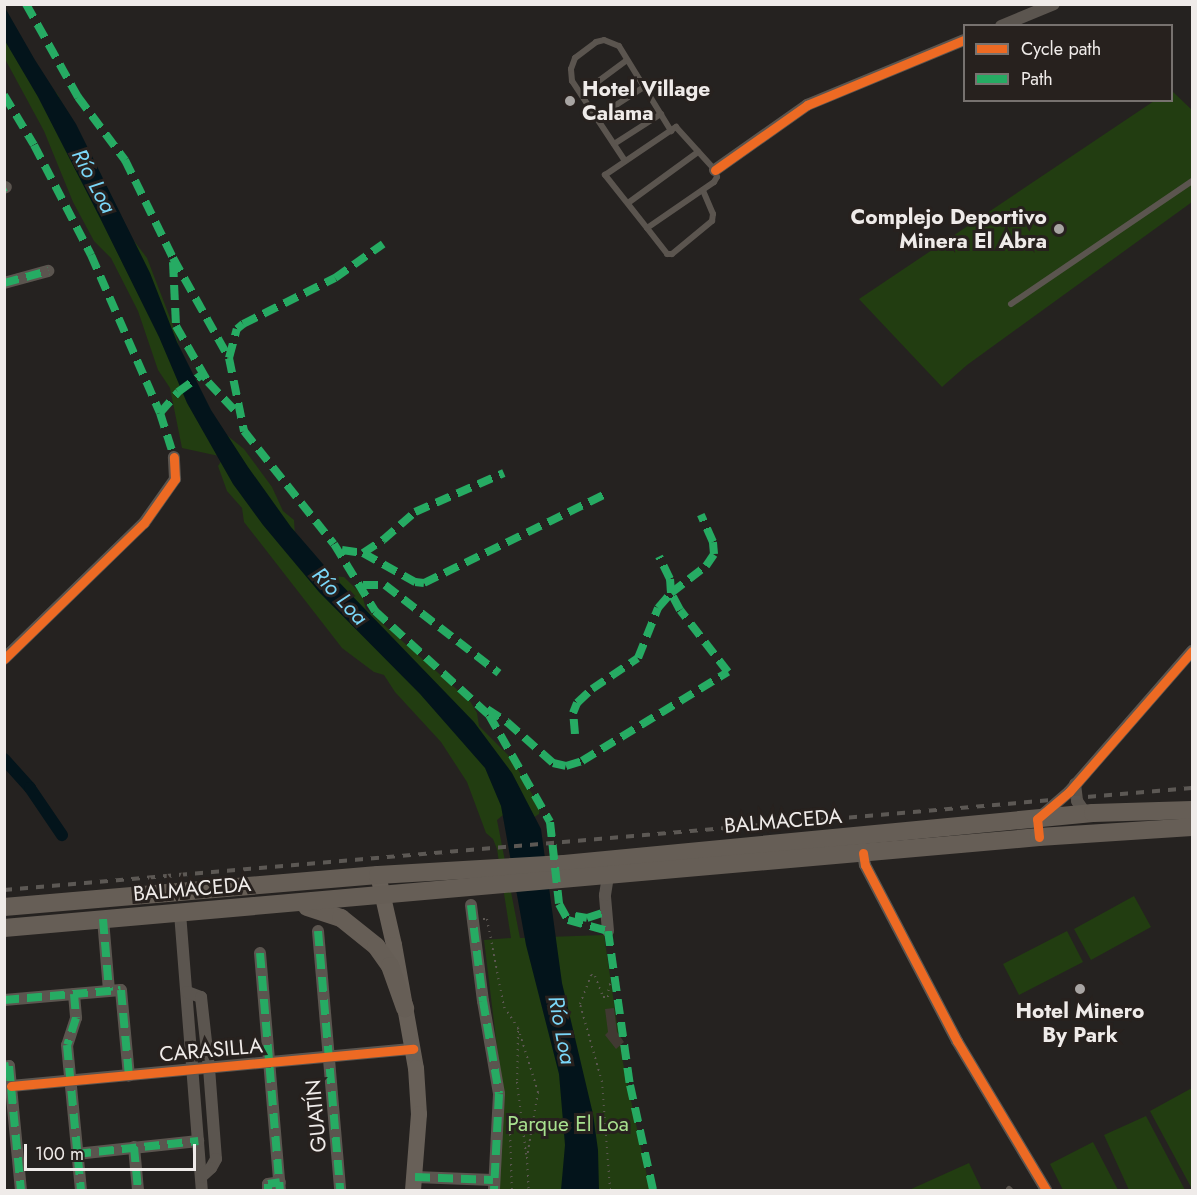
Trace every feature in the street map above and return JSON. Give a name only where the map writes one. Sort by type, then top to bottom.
[{"type":"main road","name":"BALMACEDA","points":[[565,871],[608,875],[863,854],[1038,828],[1093,813],[1192,810]]},
{"type":"main road","name":"BALMACEDA","points":[[4,928],[383,895],[485,878],[1038,828],[1192,827]]},
{"type":"main road","name":"BALMACEDA","points":[[4,907],[378,875],[485,878]]},
{"type":"main road","points":[[378,875],[413,1049],[419,1114],[414,1184]]},
{"type":"main road","points":[[287,904],[331,913],[360,930],[376,946],[390,966],[405,1008]]},
{"type":"street","points":[[1006,24],[1054,4]]},
{"type":"street","points":[[715,170],[807,105],[963,40]]},
{"type":"street","points":[[4,284],[48,271]]},
{"type":"street","points":[[4,659],[144,524],[175,479],[174,457]]},
{"type":"street","points":[[1038,828],[1192,651]]},
{"type":"street","points":[[1075,784],[1077,801],[1084,811],[1093,813]]},
{"type":"street","points":[[863,854],[865,865],[957,1041],[1046,1191]]},
{"type":"street","points":[[608,875],[605,895],[608,931]]},
{"type":"street","points":[[414,1184],[494,1185],[499,1094],[483,1001],[471,905]]},
{"type":"street","points":[[180,913],[202,1191]]},
{"type":"street","points":[[103,919],[129,1076]]},
{"type":"street","name":"GUATÍN","points":[[318,931],[340,1191]]},
{"type":"street","points":[[260,953],[280,1186],[268,1184],[268,1191]]},
{"type":"street","points":[[4,1000],[115,991]]},
{"type":"street","points":[[187,992],[201,998],[216,1159],[211,1168],[201,1177]]},
{"type":"street","points":[[74,994],[76,1018],[66,1046],[81,1191]]},
{"type":"street","name":"CARASILLA","points":[[11,1086],[413,1049]]},
{"type":"street","points":[[7,1066],[21,1191]]},
{"type":"street","points":[[76,1154],[198,1141]]},
{"type":"street","points":[[134,1147],[138,1191]]},
{"type":"lane","points":[[625,161],[572,81],[571,69],[575,58],[597,42],[604,40],[618,46],[671,131]]},
{"type":"lane","points":[[580,94],[627,60]]},
{"type":"lane","points":[[596,118],[644,87]]},
{"type":"lane","points":[[614,144],[661,114]]},
{"type":"lane","points":[[646,228],[703,190],[717,177],[715,170],[676,127],[605,175],[628,203],[646,228],[667,254],[672,254],[712,221],[713,214],[703,190]]},
{"type":"lane","points":[[628,203],[698,152]]},
{"type":"lane","points":[[1011,304],[1192,181]]},
{"type":"path","points":[[473,920],[487,919],[504,1007],[519,1028],[538,1092],[526,1157]]},
{"type":"path","points":[[610,1191],[602,1082],[580,1004],[591,975],[595,976],[603,997],[608,997],[609,985],[615,980]]},
{"type":"path","points":[[519,1028],[517,1082],[529,1191]]},
{"type":"green space","name":"Parque El Loa","points":[[4,6],[28,59],[58,95],[115,216],[147,258],[174,328],[185,368],[213,424],[244,449],[272,487],[283,511],[294,520],[295,536],[331,576],[344,577],[362,595],[366,609],[470,701],[477,713],[479,726],[512,759],[540,808],[539,814],[533,818],[503,815],[497,820],[520,938],[604,935],[622,1058],[650,1190],[497,1190],[501,1080],[484,940],[511,938],[497,849],[493,839],[486,833],[467,782],[441,742],[395,692],[384,675],[374,672],[342,648],[244,522],[242,508],[227,491],[218,466],[222,460],[219,456],[182,448],[170,388],[158,370],[138,311],[111,258],[94,241],[73,202],[44,131],[5,59]]},
{"type":"green space","name":"Complejo Deportivo Minera El Abra","points":[[1173,92],[1192,110],[1192,202],[967,365],[942,387],[859,299],[1153,102],[1173,102]]},
{"type":"green space","points":[[1134,896],[1151,927],[1091,960],[1074,929]]},
{"type":"green space","points":[[1067,931],[1083,962],[1019,995],[1003,964]]},
{"type":"green space","points":[[1192,1088],[1192,1189],[1150,1111]]},
{"type":"green space","points":[[1146,1116],[1185,1190],[1129,1190],[1104,1135]]},
{"type":"green space","points":[[1093,1142],[1118,1190],[1063,1190],[1050,1164]]},
{"type":"green space","points":[[969,1163],[982,1190],[909,1190]]},
{"type":"water","name":"Río Loa","points":[[4,6],[76,124],[150,273],[177,342],[211,410],[248,467],[291,527],[335,578],[474,722],[512,773],[541,829],[562,983],[593,1114],[598,1150],[599,1190],[561,1190],[565,1145],[559,1074],[526,945],[501,806],[485,768],[420,694],[319,592],[263,525],[233,484],[187,403],[159,337],[100,218],[38,97],[5,41]]},
{"type":"building","points":[[614,1008],[617,1032],[624,1042],[616,1049],[605,1035],[608,1032],[605,1009]]},
{"type":"waterway","points":[[4,759],[30,788],[62,835]]},
{"type":"railway","points":[[4,890],[1192,788]]},
{"type":"marked path","points":[[26,4],[78,97],[125,160],[173,258],[229,358],[244,431],[334,544],[375,611],[489,715],[550,822],[559,904],[568,920],[608,931],[630,1085],[653,1190]]},
{"type":"marked path","points":[[4,95],[34,145],[91,255],[160,413],[174,457]]},
{"type":"marked path","points":[[229,358],[237,329],[243,324],[335,278],[383,244]]},
{"type":"marked path","points":[[173,262],[176,326],[208,382],[239,415]]},
{"type":"marked path","points":[[4,283],[48,271]]},
{"type":"marked path","points":[[160,413],[178,392],[203,374]]},
{"type":"marked path","points":[[363,553],[383,540],[415,512],[504,473]]},
{"type":"marked path","points":[[342,550],[363,553],[415,582],[424,583],[606,494]]},
{"type":"marked path","points":[[575,734],[573,713],[577,703],[592,689],[638,658],[658,608],[671,593],[706,566],[714,554],[713,542],[701,515]]},
{"type":"marked path","points":[[487,709],[507,722],[553,763],[566,766],[582,761],[728,672],[680,610],[671,593],[670,579],[659,556]]},
{"type":"marked path","points":[[363,585],[385,585],[499,673]]},
{"type":"marked path","points":[[471,905],[483,1001],[499,1094],[494,1190]]},
{"type":"marked path","points":[[575,916],[587,918],[606,912]]},
{"type":"marked path","points":[[103,919],[109,991]]},
{"type":"marked path","points":[[318,931],[340,1190]]},
{"type":"marked path","points":[[260,953],[280,1190]]},
{"type":"marked path","points":[[4,1000],[121,990],[129,1076]]},
{"type":"marked path","points":[[74,994],[76,1018],[67,1045],[81,1190]]},
{"type":"marked path","points":[[4,1067],[9,1066],[21,1190]]},
{"type":"marked path","points":[[76,1154],[198,1141]]},
{"type":"marked path","points":[[134,1147],[138,1190]]},
{"type":"marked path","points":[[415,1177],[493,1180]]},
{"type":"marked path","points":[[268,1190],[268,1184],[280,1182]]},
{"type":"cycle path","points":[[715,170],[807,105],[963,40]]},
{"type":"cycle path","points":[[4,659],[144,523],[175,479],[174,457]]},
{"type":"cycle path","points":[[1039,837],[1037,819],[1069,792],[1192,651]]},
{"type":"cycle path","points":[[863,853],[865,865],[957,1041],[1046,1190]]},
{"type":"cycle path","points":[[11,1086],[413,1049]]},
{"type":"place","name":"Hotel Village Calama","points":[[570,101]]},
{"type":"place","name":"Complejo Deportivo Minera El Abra","points":[[1059,229]]},
{"type":"place","name":"Hotel Minero By Park","points":[[1080,989]]}]
